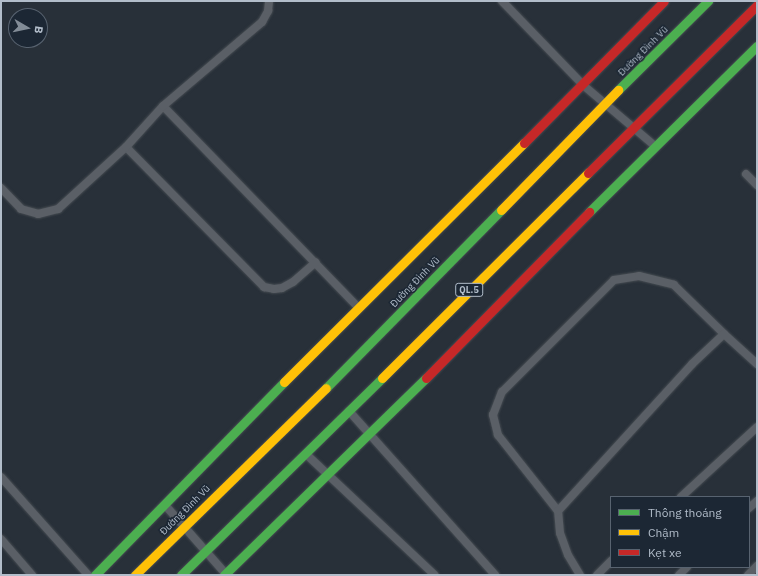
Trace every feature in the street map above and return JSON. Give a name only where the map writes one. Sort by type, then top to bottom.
[{"type":"highway","name":"Đường Đình Vũ","points":[[95,575],[359,308],[583,85],[664,1]]},
{"type":"highway","name":"Đường Đình Vũ","points":[[135,575],[374,340],[605,103],[708,1]]},
{"type":"highway","name":"QL.5","points":[[181,575],[306,454],[348,410],[757,5]]},
{"type":"highway","points":[[225,575],[368,435],[655,146],[757,46]]},
{"type":"lane","points":[[1,188],[21,209],[38,214],[58,209],[126,147],[163,106],[262,22],[268,11],[269,1]]},
{"type":"lane","points":[[502,1],[583,85],[655,146]]},
{"type":"lane","points":[[163,106],[359,308]]},
{"type":"lane","points":[[126,147],[264,287],[274,289],[282,288],[293,282],[316,262]]},
{"type":"lane","points":[[746,174],[757,185]]},
{"type":"lane","points":[[580,575],[568,555],[560,533],[558,511],[498,435],[493,415],[502,392],[614,280],[639,276],[674,285],[757,364]]},
{"type":"lane","points":[[558,511],[692,364],[724,334]]},
{"type":"lane","points":[[348,410],[368,435],[495,575]]},
{"type":"lane","points":[[682,496],[757,427]]},
{"type":"lane","points":[[306,454],[435,575]]},
{"type":"lane","points":[[1,477],[88,575]]},
{"type":"lane","points":[[164,504],[225,575]]},
{"type":"lane","points":[[1,539],[32,575]]},
{"type":"lane","points":[[597,575],[610,562]]},
{"type":"lane","points":[[748,575],[757,566]]},
{"type":"traffic: fast","points":[[618,90],[708,1]]},
{"type":"traffic: fast","points":[[589,212],[757,46]]},
{"type":"traffic: fast","points":[[326,388],[501,210]]},
{"type":"traffic: fast","points":[[181,575],[382,378]]},
{"type":"traffic: fast","points":[[224,575],[426,378]]},
{"type":"traffic: fast","points":[[95,575],[284,382]]},
{"type":"traffic: slow","points":[[501,210],[618,90]]},
{"type":"traffic: slow","points":[[284,382],[524,143]]},
{"type":"traffic: slow","points":[[382,378],[588,173]]},
{"type":"traffic: slow","points":[[135,575],[326,388]]},
{"type":"traffic: jam","points":[[524,143],[664,1]]},
{"type":"traffic: jam","points":[[588,173],[757,5]]},
{"type":"traffic: jam","points":[[426,378],[589,212]]}]
